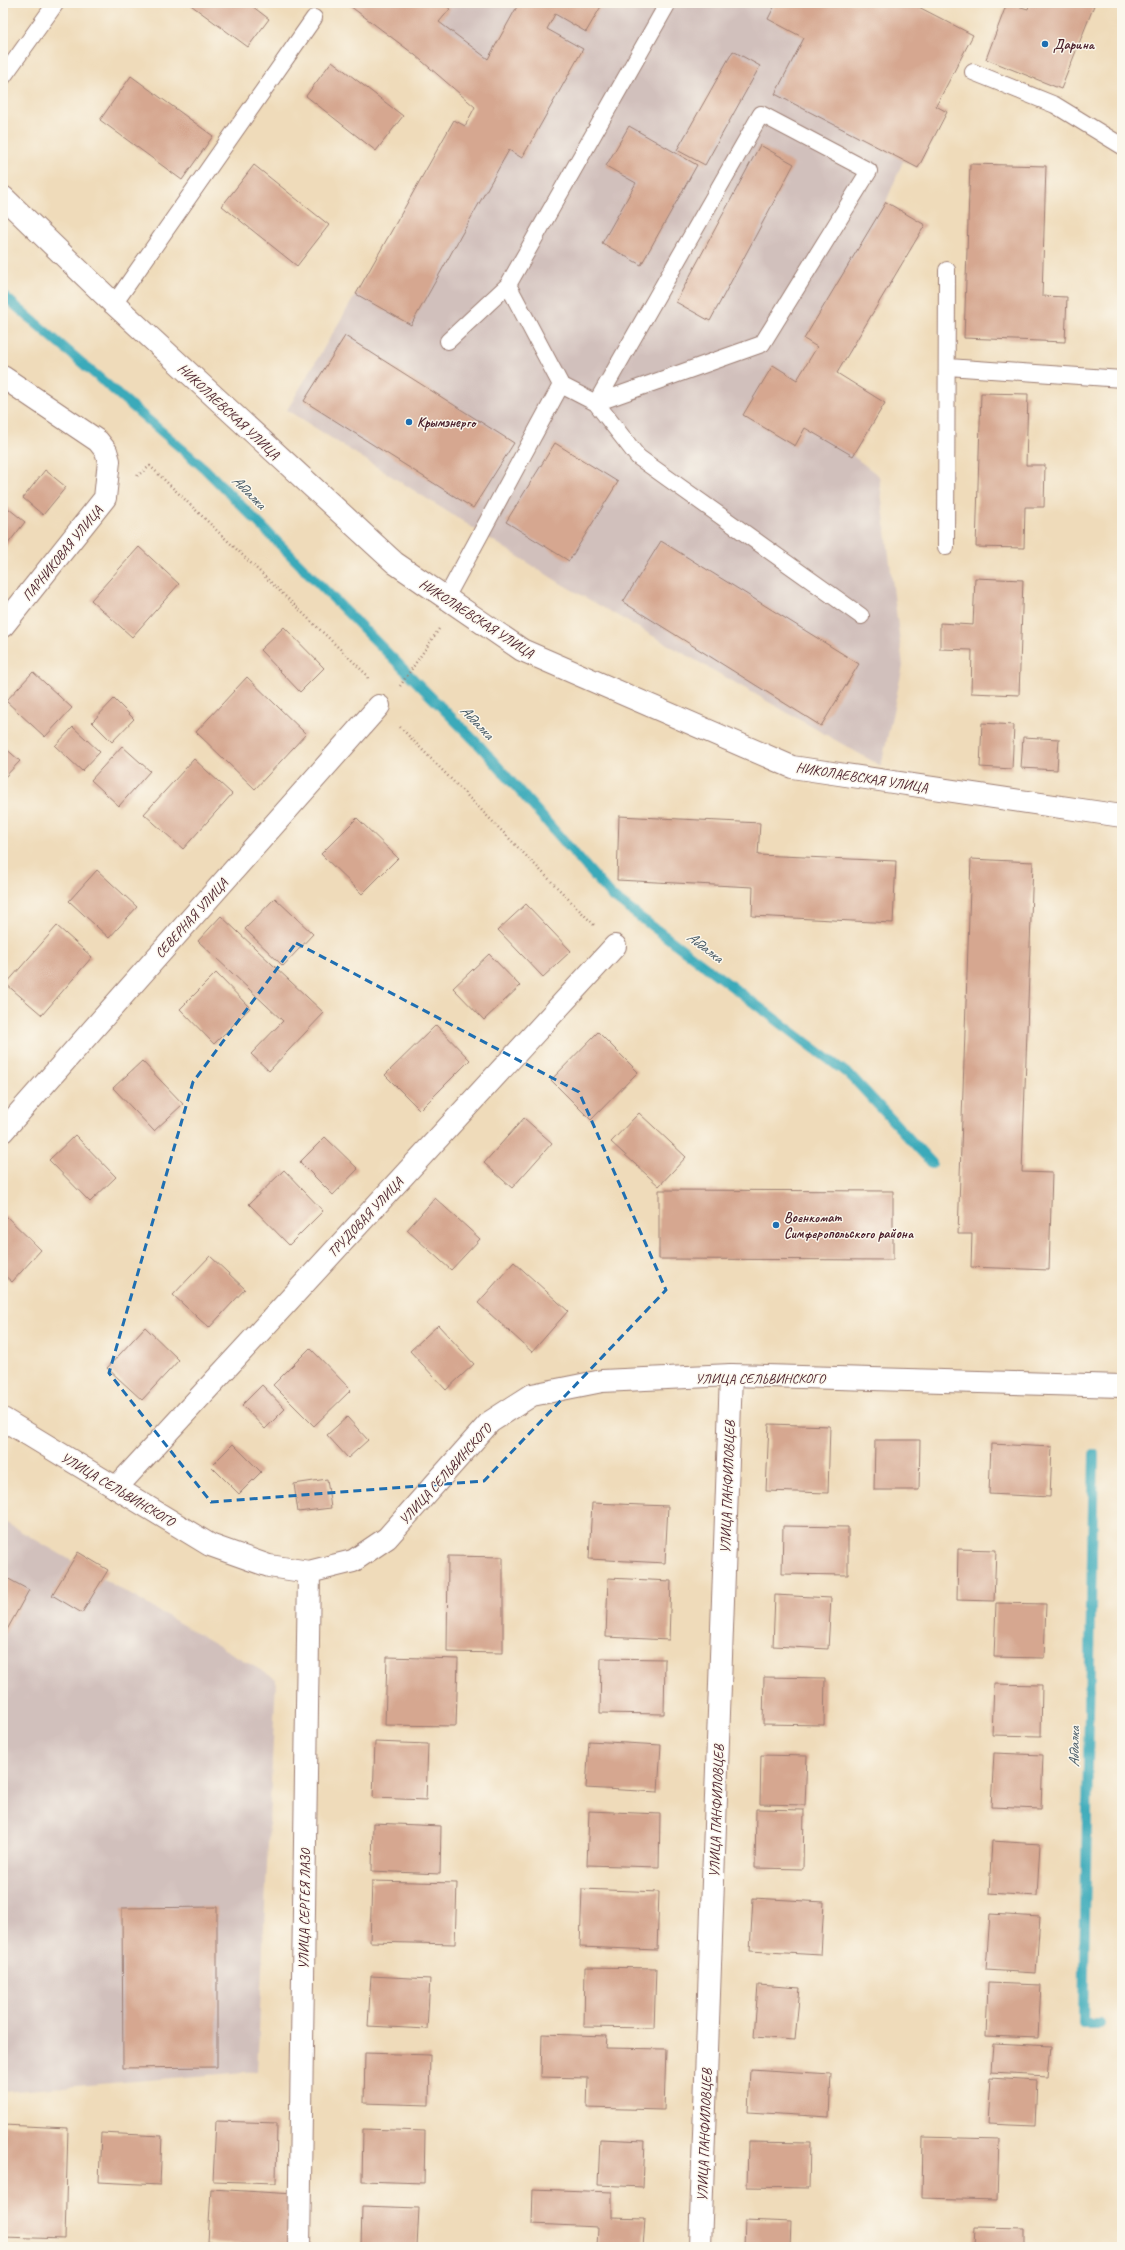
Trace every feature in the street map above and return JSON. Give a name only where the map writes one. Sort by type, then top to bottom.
[{"type":"street","name":"НИКОЛАЕВСКАЯ УЛИЦА","points":[[3,197],[114,304],[395,563],[522,650],[792,767],[1122,816]]},
{"type":"street","name":"ПАРНИКОВАЯ УЛИЦА","points":[[3,377],[98,441],[106,451],[109,461],[106,498],[3,626]]},
{"type":"street","name":"СЕВЕРНАЯ УЛИЦА","points":[[3,1131],[379,706]]},
{"type":"street","name":"ТРУДОВАЯ УЛИЦА","points":[[116,1488],[615,946]]},
{"type":"street","name":"УЛИЦА СЕЛЬВИНСКОГО","points":[[3,1419],[210,1545],[269,1566],[309,1572],[353,1561],[386,1538],[490,1422],[532,1395],[602,1381],[731,1375],[1122,1386]]},
{"type":"street","name":"УЛИЦА ПАНФИЛОВЦЕВ","points":[[700,2247],[731,1375]]},
{"type":"street","name":"УЛИЦА СЕРГЕЯ ЛАЗО","points":[[299,2247],[309,1572]]},
{"type":"lane","points":[[3,77],[56,3]]},
{"type":"lane","points":[[448,341],[508,285],[668,3]]},
{"type":"lane","points":[[114,304],[314,18]]},
{"type":"lane","points":[[973,72],[1055,105],[1122,146]]},
{"type":"lane","points":[[761,114],[868,171],[762,344],[596,403],[761,114]]},
{"type":"lane","points":[[946,547],[948,367],[947,270]]},
{"type":"lane","points":[[508,285],[561,385],[596,403],[638,457],[861,616]]},
{"type":"lane","points":[[948,367],[1122,379]]},
{"type":"lane","points":[[446,598],[561,385]]},
{"type":"path","points":[[403,682],[436,635]]},
{"type":"highlighted area","points":[[296,943],[579,1092],[666,1290],[484,1481],[211,1502],[109,1373],[193,1082]]},
{"type":"shaded area","points":[[346,3],[776,3],[768,19],[947,112],[918,168],[903,161],[886,202],[925,225],[837,373],[885,403],[853,456],[879,476],[903,666],[881,766],[560,583],[287,410],[356,294],[454,120],[465,125],[475,107],[415,55]]},
{"type":"shaded area","points":[[3,1521],[276,1679],[257,2071],[3,2092]]},
{"type":"building","points":[[188,3],[248,3],[269,19],[248,47]]},
{"type":"building","points":[[346,3],[442,3],[450,9],[439,22],[488,59],[519,3],[603,3],[586,32],[555,14],[547,29],[583,49],[522,158],[509,150],[411,325],[356,294],[454,120],[465,126],[475,107],[415,55]]},
{"type":"building","points":[[776,3],[911,3],[973,35],[936,106],[947,112],[918,168],[775,94],[804,38],[768,19]]},
{"type":"building","points":[[1007,3],[1028,9],[1030,3],[1095,3],[1061,89],[986,59]]},
{"type":"building","points":[[733,51],[760,66],[705,165],[677,150]]},
{"type":"building","points":[[332,61],[403,116],[376,151],[306,96]]},
{"type":"building","points":[[131,76],[213,136],[182,180],[100,120]]},
{"type":"building","points":[[629,126],[697,165],[641,265],[602,243],[636,183],[606,166]]},
{"type":"building","points":[[760,145],[794,164],[710,321],[676,302]]},
{"type":"building","points":[[970,164],[1046,166],[1042,296],[1067,297],[1065,342],[964,338]]},
{"type":"building","points":[[254,165],[329,225],[297,266],[222,206]]},
{"type":"building","points":[[886,202],[925,225],[837,373],[885,403],[853,456],[805,428],[795,446],[743,415],[773,365],[797,380],[817,347],[804,339]]},
{"type":"building","name":"Крымэнерго","points":[[345,336],[514,443],[473,508],[304,401]]},
{"type":"building","points":[[981,393],[1028,394],[1026,465],[1045,465],[1044,507],[1025,507],[1024,548],[976,547]]},
{"type":"building","points":[[555,443],[618,482],[569,561],[506,522]]},
{"type":"building","points":[[45,470],[66,487],[43,515],[23,498]]},
{"type":"building","points":[[3,504],[25,522],[3,550]]},
{"type":"building","points":[[661,541],[859,664],[821,726],[623,602]]},
{"type":"building","points":[[139,547],[179,584],[132,637],[91,600]]},
{"type":"building","points":[[975,578],[1023,580],[1019,695],[971,693],[972,650],[940,649],[940,623],[973,625]]},
{"type":"building","points":[[284,627],[324,668],[300,692],[260,650]]},
{"type":"building","points":[[33,672],[72,708],[45,737],[6,701]]},
{"type":"building","points":[[247,677],[306,734],[255,789],[196,732]]},
{"type":"building","points":[[114,699],[134,719],[112,742],[92,722]]},
{"type":"building","points":[[982,723],[1014,725],[1012,769],[980,767]]},
{"type":"building","points":[[73,727],[100,752],[82,771],[55,746]]},
{"type":"building","points":[[1023,737],[1059,739],[1057,770],[1021,768]]},
{"type":"building","points":[[3,746],[20,761],[3,779]]},
{"type":"building","points":[[122,746],[150,771],[119,806],[91,780]]},
{"type":"building","points":[[194,759],[232,794],[183,849],[144,814]]},
{"type":"building","points":[[619,816],[760,823],[758,855],[896,861],[893,923],[752,916],[753,887],[617,880]]},
{"type":"building","points":[[357,818],[398,858],[362,894],[321,854]]},
{"type":"building","points":[[971,859],[1033,862],[1022,1172],[1052,1173],[1049,1270],[971,1267],[972,1234],[958,1234]]},
{"type":"building","points":[[97,870],[137,907],[109,938],[69,901]]},
{"type":"building","points":[[275,898],[313,934],[283,966],[245,929]]},
{"type":"building","points":[[526,904],[571,951],[543,977],[498,930]]},
{"type":"building","points":[[221,916],[324,1013],[269,1071],[251,1054],[283,1021],[198,941]]},
{"type":"building","points":[[57,926],[92,957],[42,1015],[6,984]]},
{"type":"building","points":[[489,954],[520,986],[484,1020],[453,988]]},
{"type":"building","points":[[216,973],[250,1008],[214,1044],[180,1009]]},
{"type":"building","points":[[436,1025],[470,1060],[420,1110],[385,1075]]},
{"type":"building","points":[[598,1032],[638,1072],[591,1120],[551,1080]]},
{"type":"building","points":[[142,1061],[183,1104],[154,1131],[113,1088]]},
{"type":"building","points":[[639,1113],[686,1157],[659,1186],[611,1142]]},
{"type":"building","points":[[524,1118],[552,1143],[512,1188],[484,1163]]},
{"type":"building","points":[[75,1135],[116,1177],[90,1202],[49,1160]]},
{"type":"building","points":[[325,1137],[358,1169],[333,1195],[300,1162]]},
{"type":"building","points":[[284,1170],[323,1211],[289,1245],[249,1204]]},
{"type":"building","name":"Военкомат Симферопольского района","points":[[659,1190],[893,1191],[893,1260],[659,1259]]},
{"type":"building","points":[[435,1198],[480,1239],[451,1270],[407,1230]]},
{"type":"building","points":[[5,1215],[41,1250],[12,1282],[3,1274],[3,1217]]},
{"type":"building","points":[[210,1256],[245,1289],[209,1328],[173,1295]]},
{"type":"building","points":[[514,1262],[568,1311],[532,1352],[478,1303]]},
{"type":"building","points":[[438,1325],[474,1364],[446,1390],[410,1351]]},
{"type":"building","points":[[145,1327],[179,1360],[142,1400],[107,1368]]},
{"type":"building","points":[[310,1348],[351,1390],[314,1426],[273,1385]]},
{"type":"building","points":[[262,1385],[285,1409],[265,1429],[242,1405]]},
{"type":"building","points":[[347,1417],[368,1440],[348,1458],[327,1435]]},
{"type":"building","points":[[769,1424],[830,1426],[828,1493],[766,1491]]},
{"type":"building","points":[[875,1440],[920,1440],[919,1490],[874,1490]]},
{"type":"building","points":[[233,1444],[261,1472],[239,1494],[211,1466]]},
{"type":"building","points":[[991,1444],[1052,1447],[1050,1497],[989,1494]]},
{"type":"building","points":[[327,1479],[331,1508],[298,1512],[294,1484]]},
{"type":"building","points":[[592,1503],[668,1506],[665,1563],[589,1559]]},
{"type":"building","points":[[783,1526],[848,1527],[848,1575],[782,1574]]},
{"type":"building","points":[[958,1549],[996,1550],[994,1601],[957,1600]]},
{"type":"building","points":[[78,1552],[108,1570],[82,1613],[52,1595]]},
{"type":"building","points":[[448,1556],[503,1557],[503,1653],[447,1652]]},
{"type":"building","points":[[3,1576],[29,1590],[3,1637]]},
{"type":"building","points":[[608,1578],[671,1581],[669,1640],[606,1637]]},
{"type":"building","points":[[775,1595],[831,1598],[828,1649],[773,1646]]},
{"type":"building","points":[[996,1603],[1046,1604],[1044,1658],[994,1657]]},
{"type":"building","points":[[387,1657],[458,1659],[456,1726],[385,1725]]},
{"type":"building","points":[[601,1658],[665,1659],[664,1714],[600,1713]]},
{"type":"building","points":[[764,1677],[825,1678],[824,1725],[763,1724]]},
{"type":"building","points":[[994,1684],[1042,1685],[1041,1736],[992,1735]]},
{"type":"building","points":[[589,1741],[661,1745],[658,1792],[586,1788]]},
{"type":"building","points":[[375,1742],[428,1744],[426,1800],[373,1798]]},
{"type":"building","points":[[994,1753],[1043,1755],[1041,1809],[991,1807]]},
{"type":"building","points":[[761,1755],[807,1756],[805,1805],[760,1804]]},
{"type":"building","points":[[756,1809],[804,1810],[803,1869],[755,1868]]},
{"type":"building","points":[[589,1811],[660,1814],[659,1867],[587,1865]]},
{"type":"building","points":[[373,1823],[441,1826],[440,1874],[372,1871]]},
{"type":"building","points":[[992,1841],[1040,1844],[1037,1896],[989,1893]]},
{"type":"building","points":[[372,1881],[457,1883],[455,1944],[370,1942]]},
{"type":"building","points":[[582,1889],[659,1892],[657,1950],[580,1947]]},
{"type":"building","points":[[753,1898],[824,1902],[821,1955],[750,1951]]},
{"type":"building","points":[[217,1907],[217,2067],[123,2068],[122,1908]]},
{"type":"building","points":[[990,1914],[1040,1917],[1036,1973],[986,1970]]},
{"type":"building","points":[[585,1967],[656,1968],[654,2028],[584,2027]]},
{"type":"building","points":[[371,1976],[430,1979],[427,2029],[368,2026]]},
{"type":"building","points":[[988,1983],[1041,1985],[1038,2038],[986,2036]]},
{"type":"building","points":[[758,1985],[800,1988],[795,2040],[754,2037]]},
{"type":"building","points":[[542,2034],[607,2036],[606,2048],[666,2049],[664,2110],[587,2108],[588,2078],[541,2077]]},
{"type":"building","points":[[993,2043],[1051,2046],[1048,2076],[991,2073]]},
{"type":"building","points":[[365,2053],[430,2055],[429,2105],[364,2103]]},
{"type":"building","points":[[750,2069],[831,2074],[829,2117],[748,2112]]},
{"type":"building","points":[[990,2078],[1037,2081],[1035,2126],[987,2124]]},
{"type":"building","points":[[216,2121],[277,2123],[276,2183],[213,2181]]},
{"type":"building","points":[[3,2125],[68,2128],[65,2239],[3,2237]]},
{"type":"building","points":[[363,2129],[425,2131],[424,2183],[362,2181]]},
{"type":"building","points":[[101,2133],[162,2136],[160,2185],[99,2182]]},
{"type":"building","points":[[923,2137],[999,2139],[997,2200],[922,2198]]},
{"type":"building","points":[[600,2139],[645,2141],[643,2187],[598,2185]]},
{"type":"building","points":[[748,2142],[810,2143],[809,2188],[747,2187]]},
{"type":"building","points":[[211,2189],[294,2194],[291,2247],[208,2242]]},
{"type":"building","points":[[533,2189],[612,2192],[612,2218],[645,2219],[643,2247],[597,2247],[598,2227],[532,2224]]},
{"type":"building","points":[[362,2206],[419,2208],[417,2247],[361,2247]]},
{"type":"building","points":[[745,2220],[791,2222],[790,2247],[744,2247]]},
{"type":"building","points":[[975,2228],[1025,2229],[1025,2247],[974,2247]]},
{"type":"waterway","name":"Абдалка","points":[[3,295],[204,468],[480,746],[612,896],[852,1077],[932,1163]]},
{"type":"waterway","name":"Абдалка","points":[[1094,1454],[1083,2023],[1100,2023]]},
{"type":"place","name":"Дарина","points":[[1045,44]]},
{"type":"place","name":"Крымэнерго","points":[[409,422]]},
{"type":"place","name":"Военкомат Симферопольского района","points":[[776,1225]]}]
